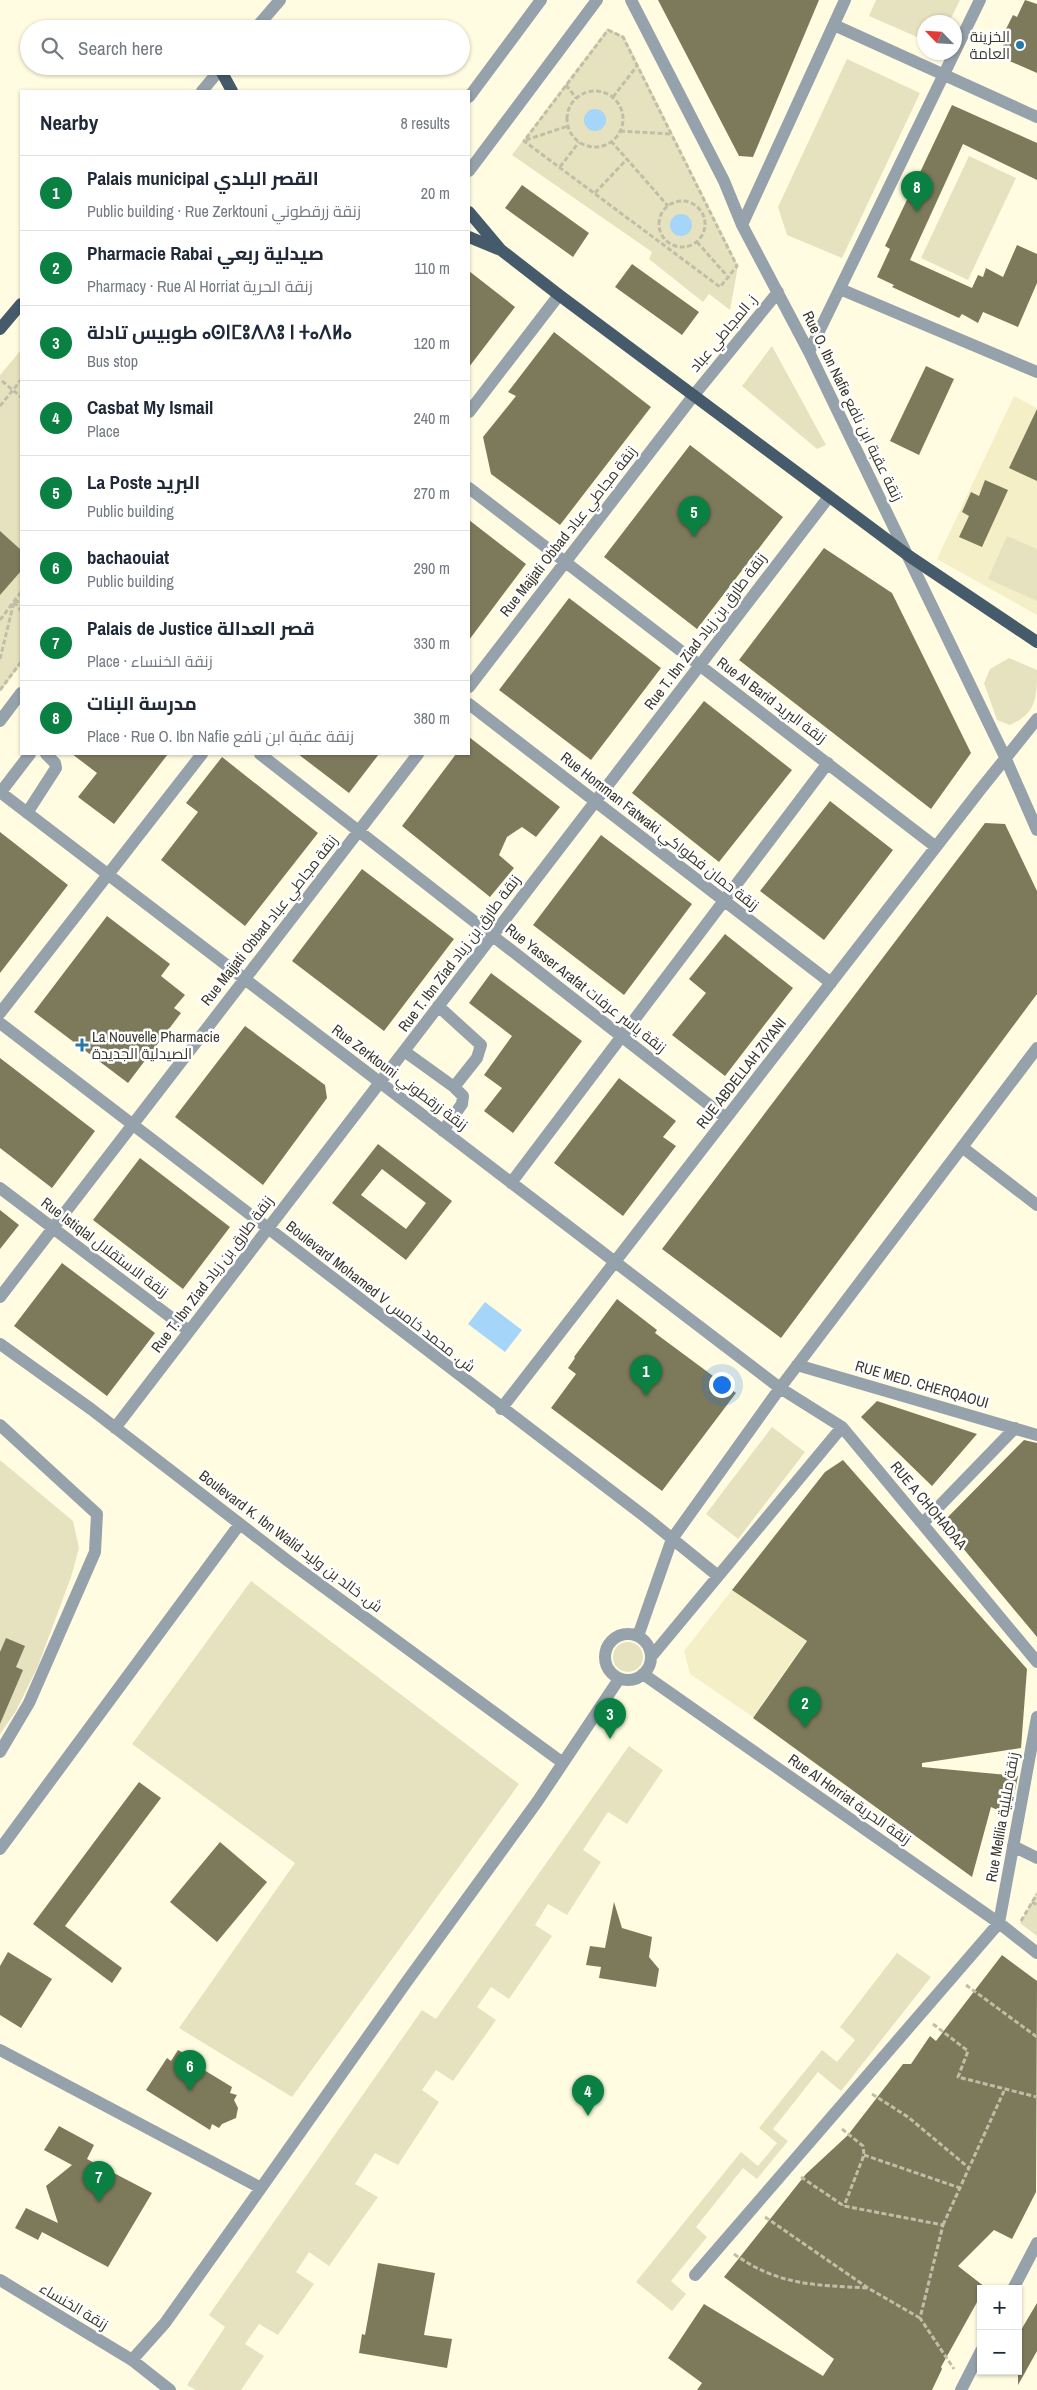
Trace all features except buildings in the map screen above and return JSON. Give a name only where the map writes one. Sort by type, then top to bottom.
[{"type":"main road","points":[[224,75],[232,90]]},
{"type":"main road","points":[[470,213],[501,250],[828,498],[909,556],[1037,642]]},
{"type":"main road","points":[[470,237],[501,250]]},
{"type":"main road","points":[[0,329],[20,305]]},
{"type":"street","points":[[263,20],[280,0]]},
{"type":"street","points":[[470,95],[541,0]]},
{"type":"street","points":[[470,170],[597,0]]},
{"type":"street","name":"Rue O. Ibn Nafie زنقة عقبة ابن نافع","points":[[631,0],[724,181],[742,225],[810,352],[1005,757],[1037,830]]},
{"type":"street","points":[[742,225],[845,0]]},
{"type":"street","points":[[810,352],[980,0]]},
{"type":"street","points":[[834,26],[1037,117]]},
{"type":"street","points":[[203,90],[215,75]]},
{"type":"street","points":[[840,289],[1037,372]]},
{"type":"street","name":"ز. المجاطي عباد","points":[[694,395],[778,292]]},
{"type":"street","points":[[470,411],[560,295]]},
{"type":"street","name":"Rue Majjati Obbad زنقة مجاطي عباد","points":[[470,686],[694,395]]},
{"type":"street","name":"Rue Al Barid زنقة البريد","points":[[470,489],[936,846]]},
{"type":"street","name":"Rue T. Ibn Ziad زنقة طارق بن زياد","points":[[115,1428],[828,498]]},
{"type":"street","points":[[0,721],[20,694]]},
{"type":"street","name":"Rue Homman Fatwaki زنقة حمان فطواكي","points":[[470,705],[831,983]]},
{"type":"street","name":"RUE ABDELLAH ZIYANI","points":[[502,1408],[1005,757],[1037,719]]},
{"type":"street","points":[[0,793],[29,755]]},
{"type":"street","points":[[27,812],[56,768],[56,763],[47,755]]},
{"type":"street","points":[[0,1013],[201,755]]},
{"type":"street","name":"Rue Yasser Arafat زنقة ياسر عرفات","points":[[261,755],[726,1118]]},
{"type":"street","name":"Rue Majjati Obbad زنقة مجاطي عباد","points":[[0,1297],[417,755]]},
{"type":"street","points":[[511,1183],[828,764]]},
{"type":"street","name":"Rue Zerktouni زنقة زرقطوني","points":[[0,793],[780,1388]]},
{"type":"street","points":[[438,1006],[481,1045],[477,1058],[454,1087]]},
{"type":"street","name":"Boulevard Mohamed V ش. محمد خامس","points":[[0,1023],[718,1576]]},
{"type":"street","points":[[638,1636],[672,1539],[780,1388],[1037,1048]]},
{"type":"street","points":[[404,1051],[454,1087],[463,1096],[462,1104],[443,1131]]},
{"type":"street","points":[[962,1148],[1037,1205]]},
{"type":"street","name":"Rue Istiqlal زنقة الاستقلال","points":[[0,1188],[190,1331]]},
{"type":"street","name":"Boulevard K. Ibn Walid ش. خالد بن وليد","points":[[0,1344],[115,1428],[239,1525],[563,1763]]},
{"type":"street","name":"RUE MED. CHERQAOUI","points":[[798,1365],[1037,1435]]},
{"type":"street","name":"RUE A CHOHADAA","points":[[780,1388],[842,1428],[1037,1662]]},
{"type":"street","points":[[0,1425],[96,1514],[96,1552],[29,1703],[0,1752]]},
{"type":"street","points":[[651,1657],[645,1641],[638,1636],[623,1634],[611,1641],[604,1654],[607,1668],[618,1679],[631,1680],[643,1674],[649,1666],[651,1657],[842,1428]]},
{"type":"street","points":[[923,1523],[1015,1428]]},
{"type":"street","points":[[0,1849],[239,1525]]},
{"type":"street","name":"Rue Al Horriat زنقة الحرية","points":[[643,1674],[999,1923],[1037,1952]]},
{"type":"street","points":[[132,2360],[165,2323],[563,1763],[618,1679]]},
{"type":"street","name":"Rue Melilia زنقة مليلية","points":[[999,1923],[1037,1716]]},
{"type":"street","points":[[1013,1846],[1037,1858]]},
{"type":"street","points":[[695,2275],[999,1923]]},
{"type":"street","points":[[0,2050],[261,2188]]},
{"type":"street","points":[[1015,2285],[1037,2243]]},
{"type":"street","name":"زنقة الخنساء","points":[[0,2280],[132,2360],[170,2390]]},
{"type":"street","points":[[962,2387],[977,2359]]},
{"type":"path","points":[[608,30],[623,37],[737,266],[720,287],[664,242],[524,141],[608,30]]},
{"type":"path","points":[[613,97],[637,66]]},
{"type":"path","points":[[566,85],[576,98]]},
{"type":"path","points":[[598,91],[613,97],[622,112],[620,131],[611,141],[595,147],[579,142],[572,135],[568,126],[567,116],[576,98],[582,94],[598,91]]},
{"type":"path","points":[[524,141],[568,126]]},
{"type":"path","points":[[620,131],[671,134]]},
{"type":"path","points":[[611,141],[668,206]]},
{"type":"path","points":[[560,167],[579,142]]},
{"type":"path","points":[[595,193],[627,159]]},
{"type":"path","points":[[676,202],[686,202],[694,205],[701,211],[705,227],[697,242],[681,248],[664,242],[659,227],[663,212],[668,206],[676,202]]},
{"type":"path","points":[[701,211],[707,206]]},
{"type":"path","points":[[697,242],[728,277]]},
{"type":"path","points":[[2,381],[20,397]]},
{"type":"path","points":[[0,406],[20,381]]},
{"type":"path","points":[[0,620],[20,593]]},
{"type":"path","points":[[14,602],[20,601]]},
{"type":"path","points":[[14,602],[20,610]]},
{"type":"path","points":[[0,658],[14,602]]},
{"type":"path","points":[[0,690],[20,663]]},
{"type":"path","points":[[1021,1923],[1037,1894]]},
{"type":"path","points":[[1032,1902],[1037,1905]]},
{"type":"path","points":[[954,1976],[1037,2037]]},
{"type":"path","points":[[920,2014],[968,2051],[958,2077],[1004,2091],[1037,2097]]},
{"type":"path","points":[[858,2086],[908,2117],[969,2168]]},
{"type":"path","points":[[920,2318],[943,2225],[1004,2091]]},
{"type":"path","points":[[830,2119],[862,2146],[864,2155],[844,2206]]},
{"type":"path","points":[[864,2155],[960,2188]]},
{"type":"path","points":[[787,2168],[844,2206],[943,2225]]},
{"type":"path","points":[[752,2208],[868,2288],[920,2318],[962,2387]]},
{"type":"path","points":[[721,2245],[753,2268],[798,2284],[868,2288]]},
{"type":"shaded area","points":[[876,0],[960,0],[952,15],[917,15],[917,37],[869,16]]},
{"type":"shaded area","points":[[607,29],[624,36],[738,266],[730,310],[709,294],[703,302],[649,259],[652,252],[512,155]]},
{"type":"shaded area","points":[[847,59],[920,93],[842,258],[787,235],[778,207]]},
{"type":"shaded area","points":[[969,156],[1016,178],[968,280],[921,258]]},
{"type":"shaded area","points":[[772,346],[826,445],[817,449],[742,386]]},
{"type":"shaded area","points":[[20,351],[20,665],[0,692],[0,375]]},
{"type":"shaded area","points":[[1014,396],[1037,408],[1037,615],[937,559]]},
{"type":"shaded area","points":[[1007,536],[1037,549],[1037,601],[988,579]]},
{"type":"shaded area","points":[[1009,658],[1037,670],[1037,688],[1034,703],[1026,715],[1010,725],[997,720],[984,683],[990,669]]},
{"type":"shaded area","points":[[772,1427],[805,1452],[738,1539],[706,1514]]},
{"type":"shaded area","points":[[0,1460],[73,1521],[79,1548],[71,1577],[38,1666],[16,1711],[0,1734]]},
{"type":"shaded area","points":[[251,1581],[519,1784],[292,2097],[179,2028],[295,1863],[132,1744]]},
{"type":"shaded area","points":[[732,1590],[806,1641],[753,1717],[690,1674],[684,1651]]},
{"type":"shaded area","points":[[628,1642],[634,1643],[642,1651],[642,1663],[634,1671],[628,1672],[622,1671],[614,1663],[613,1657],[614,1651],[622,1643]]},
{"type":"shaded area","points":[[629,1746],[663,1770],[627,1824],[608,1812],[583,1850],[601,1862],[567,1915],[548,1904],[535,1925],[552,1936],[509,1999],[491,1987],[477,2007],[496,2020],[453,2081],[436,2070],[422,2090],[439,2102],[398,2165],[375,2153],[355,2184],[378,2197],[329,2266],[309,2252],[296,2272],[314,2284],[278,2335],[259,2324],[245,2344],[264,2356],[241,2390],[196,2390],[187,2385],[225,2327],[209,2315],[422,2010],[436,2019]]},
{"type":"shaded area","points":[[1037,1892],[1037,1936],[1020,1923]]},
{"type":"shaded area","points":[[897,1953],[931,1977],[841,2091],[818,2072],[773,2129],[788,2141],[757,2179],[743,2168],[696,2227],[707,2237],[671,2281],[686,2294],[672,2311],[636,2282],[741,2152],[758,2166],[777,2143],[759,2128],[822,2050],[837,2062],[855,2040],[840,2027]]},
{"type":"water","points":[[591,109],[599,109],[606,116],[606,124],[599,131],[591,131],[584,124],[584,116]]},
{"type":"water","points":[[677,214],[685,214],[692,221],[692,229],[685,236],[677,236],[670,229],[670,221]]},
{"type":"water","points":[[485,1302],[522,1330],[505,1352],[468,1324]]},
{"type":"place","name":"الخزينة العامة","points":[[1020,45]]},
{"type":"place","name":"مدرسة البنات","points":[[917,212]]},
{"type":"place","name":"La Poste البريد","points":[[694,537]]},
{"type":"place","name":"La Nouvelle Pharmacie الصيدلية الجديدة","points":[[82,1045]]},
{"type":"place","name":"Palais municipal القصر البلدي","points":[[646,1396]]},
{"type":"place","name":"Pharmacie Rabai صيدلية ربعي","points":[[805,1728]]},
{"type":"place","name":"طوبيس تادلة ⴰⵙⵏⵎⵓⴷⴷⵓ ⵏ ⵜⴰⴷⵍⴰ","points":[[610,1739]]},
{"type":"place","name":"bachaouiat","points":[[190,2091]]},
{"type":"place","name":"Casbat My Ismail","points":[[588,2116]]},
{"type":"place","name":"Palais de Justice قصر العدالة","points":[[99,2202]]}]
